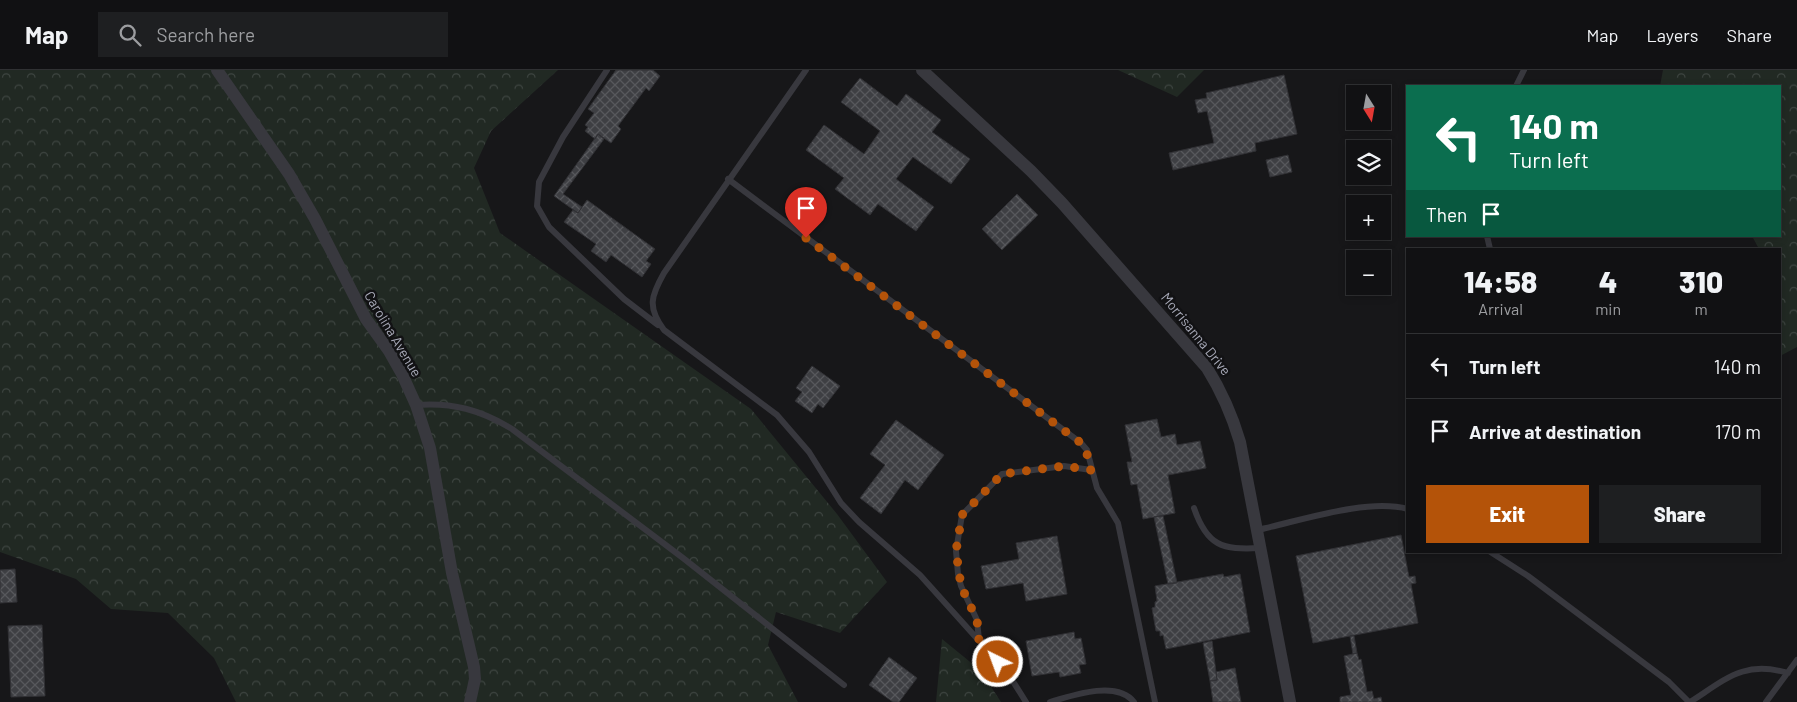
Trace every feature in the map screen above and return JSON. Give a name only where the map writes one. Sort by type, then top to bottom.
[{"type":"street","name":"Carolina Avenue","points":[[217,70],[288,174],[315,219],[366,319],[402,374],[416,405],[430,448],[452,573],[474,667],[475,679],[470,702]]},
{"type":"street","name":"Morrisanna Drive","points":[[922,70],[1031,171],[1062,203],[1207,368],[1233,416],[1240,442],[1290,702]]},
{"type":"lane","points":[[607,70],[563,137],[539,182],[537,206],[549,228],[624,299],[777,415],[809,452],[841,502],[859,522],[920,575],[1007,672],[1026,702]]},
{"type":"lane","points":[[664,330],[656,319],[652,308],[653,291],[728,179],[806,70]]},
{"type":"lane","points":[[1516,85],[1524,70]]},
{"type":"lane","points":[[728,179],[1081,443],[1086,450],[1097,488],[1118,523],[1156,702]]},
{"type":"lane","points":[[416,405],[433,404],[472,409],[493,417],[512,429],[683,558],[844,685]]},
{"type":"lane","points":[[979,640],[977,620],[961,586],[958,574],[956,551],[962,515],[1002,474],[1064,466],[1091,470]]},
{"type":"lane","points":[[1257,530],[1367,506],[1406,509]]},
{"type":"lane","points":[[1194,508],[1202,529],[1211,540],[1221,546],[1234,549],[1260,548]]},
{"type":"lane","points":[[1492,553],[1528,576],[1669,682],[1689,702],[1739,671],[1770,668],[1788,673]]},
{"type":"lane","points":[[1766,702],[1797,660]]},
{"type":"lane","points":[[1050,702],[1105,690],[1124,692],[1134,702]]},
{"type":"green space","points":[[0,70],[558,70],[491,131],[474,168],[500,233],[751,409],[837,514],[887,582],[840,633],[776,612],[768,645],[798,702],[236,702],[214,658],[168,613],[111,609],[76,579],[0,552]]},
{"type":"green space","points":[[1118,70],[1204,70],[1177,97]]},
{"type":"green space","points":[[1663,70],[1797,70],[1797,347],[1781,355],[1781,248],[1758,248],[1753,237],[1781,237],[1781,85],[1660,85]]},
{"type":"green space","points":[[942,639],[980,670],[1001,702],[936,702]]},
{"type":"building","points":[[616,70],[653,70],[660,76],[649,91],[646,88],[618,126],[621,129],[611,143],[598,134],[595,139],[585,131],[588,127],[585,125],[594,113],[588,109]]},
{"type":"building","points":[[1284,75],[1297,134],[1255,143],[1256,151],[1173,170],[1169,153],[1214,143],[1207,111],[1198,113],[1195,100],[1207,98],[1206,93]]},
{"type":"building","points":[[860,78],[897,106],[906,94],[941,120],[932,132],[970,159],[951,184],[913,157],[896,179],[934,207],[916,231],[878,204],[870,215],[835,189],[844,178],[806,150],[824,125],[864,154],[880,131],[841,102]]},
{"type":"building","points":[[598,134],[604,139],[563,194],[582,207],[578,213],[554,196]]},
{"type":"building","points":[[1288,155],[1292,172],[1270,177],[1266,160]]},
{"type":"building","points":[[1017,194],[1038,215],[1002,250],[982,229]]},
{"type":"building","points":[[587,200],[655,249],[646,261],[651,264],[642,277],[611,255],[606,262],[591,251],[596,244],[564,222],[573,210],[578,213]]},
{"type":"building","points":[[812,366],[840,386],[823,408],[818,404],[812,413],[795,401],[802,392],[796,388]]},
{"type":"building","points":[[1157,419],[1161,437],[1175,434],[1177,445],[1200,441],[1206,468],[1168,475],[1175,513],[1143,519],[1137,484],[1131,485],[1127,462],[1132,462],[1125,425]]},
{"type":"building","points":[[896,420],[944,455],[918,490],[905,480],[881,514],[860,498],[885,465],[870,454]]},
{"type":"building","points":[[1163,516],[1177,583],[1168,584],[1154,517]]},
{"type":"building","points":[[1401,535],[1409,577],[1415,576],[1416,583],[1411,584],[1418,623],[1313,643],[1296,556]]},
{"type":"building","points":[[1057,536],[1067,594],[1026,601],[1023,583],[986,589],[981,566],[1019,559],[1016,543]]},
{"type":"building","points":[[15,569],[17,602],[0,603],[0,570]]},
{"type":"building","points":[[1223,574],[1224,577],[1240,574],[1250,632],[1166,649],[1163,635],[1160,636],[1160,631],[1156,631],[1152,608],[1155,607],[1155,602],[1157,601],[1155,586]]},
{"type":"building","points":[[42,625],[45,696],[11,697],[8,626]]},
{"type":"building","points":[[1074,632],[1075,639],[1081,638],[1086,664],[1079,665],[1081,673],[1060,677],[1059,672],[1032,676],[1026,641]]},
{"type":"building","points":[[1350,636],[1354,636],[1357,653],[1353,654]]},
{"type":"building","points":[[1212,641],[1217,680],[1210,681],[1203,643]]},
{"type":"building","points":[[1357,653],[1359,660],[1361,659],[1367,692],[1372,691],[1374,699],[1381,697],[1382,702],[1340,702],[1340,697],[1351,695],[1344,656]]},
{"type":"building","points":[[889,657],[917,678],[899,702],[893,702],[869,685]]},
{"type":"building","points":[[1235,668],[1241,702],[1213,702],[1210,681],[1217,680],[1216,672]]},
{"type":"route","points":[[806,238],[1081,443],[1086,450],[1091,470],[1064,466],[1002,474],[962,515],[956,551],[958,574],[961,586],[977,620],[979,640],[998,662]]}]
